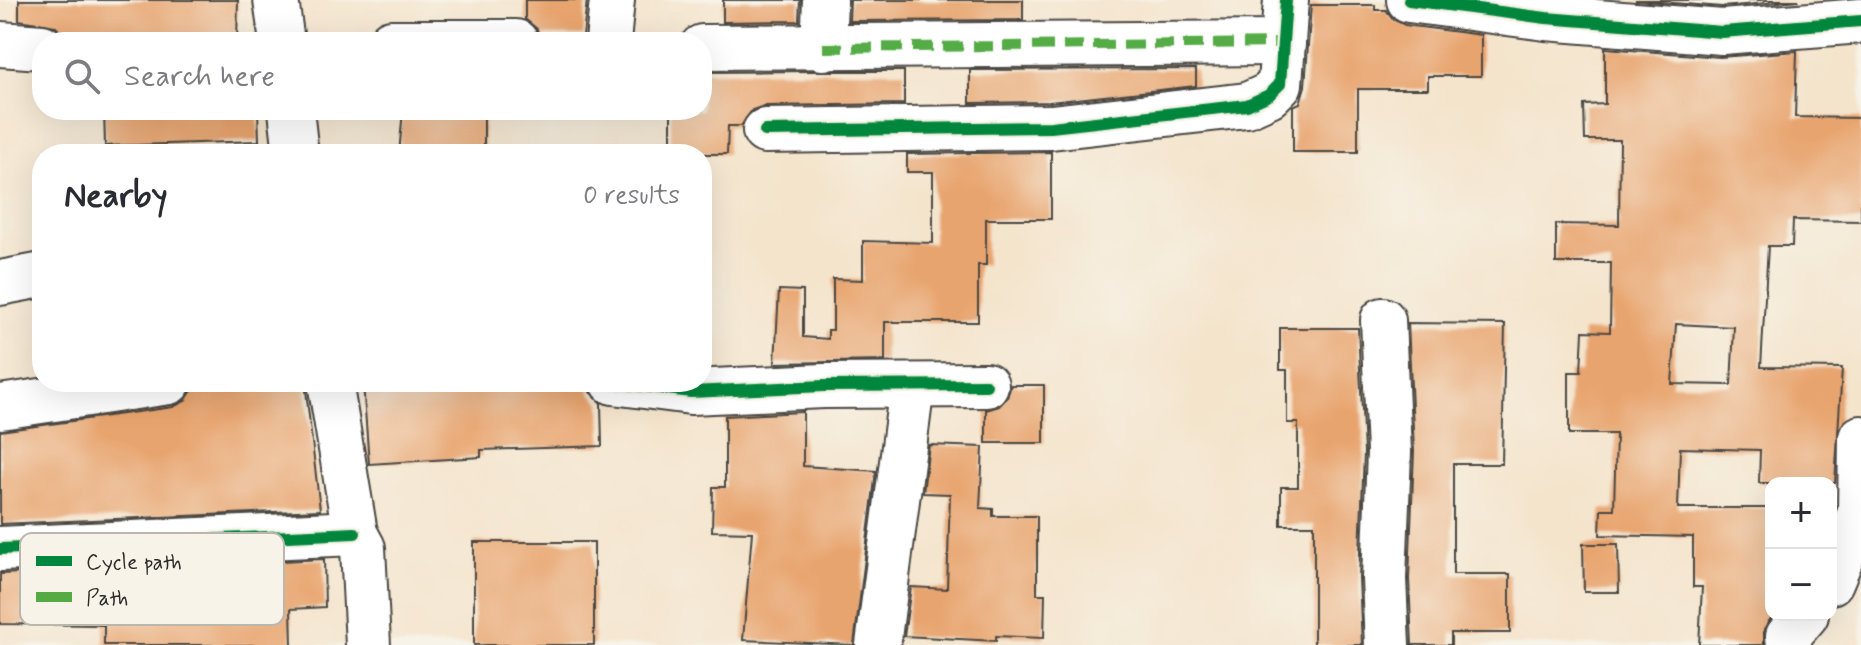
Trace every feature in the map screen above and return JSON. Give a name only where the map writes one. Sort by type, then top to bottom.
[{"type":"street","points":[[276,0],[281,32]]},
{"type":"street","points":[[609,32],[612,0]]},
{"type":"street","points":[[823,48],[825,0]]},
{"type":"street","points":[[765,131],[1051,127],[1247,105],[1269,95],[1280,84],[1286,0]]},
{"type":"street","points":[[1409,0],[1545,9],[1722,32],[1861,21]]},
{"type":"street","points":[[712,47],[1283,43]]},
{"type":"street","points":[[0,44],[32,46]]},
{"type":"street","points":[[292,120],[295,144]]},
{"type":"street","points":[[0,283],[32,277]]},
{"type":"street","points":[[1383,320],[1389,452],[1384,579],[1387,645]]},
{"type":"street","points":[[712,391],[986,385]]},
{"type":"street","points":[[878,645],[912,386]]},
{"type":"street","points":[[0,407],[101,392]]},
{"type":"street","points":[[332,392],[355,533],[363,548],[368,645]]},
{"type":"street","points":[[1837,568],[1860,513],[1861,438]]},
{"type":"street","points":[[284,536],[355,533]]},
{"type":"street","points":[[0,549],[20,548]]},
{"type":"street","points":[[1789,645],[1788,636],[1801,621]]},
{"type":"building","points":[[19,0],[238,0],[237,32],[60,32],[55,26],[19,20]]},
{"type":"building","points":[[525,0],[587,0],[583,32],[538,32],[525,19]]},
{"type":"building","points":[[723,0],[800,0],[799,21],[723,22]]},
{"type":"building","points":[[850,0],[1023,0],[1023,20],[849,21]]},
{"type":"building","points":[[1635,0],[1799,0],[1722,7]]},
{"type":"building","points":[[1311,5],[1375,5],[1375,10],[1386,10],[1394,20],[1405,25],[1481,35],[1481,76],[1428,76],[1428,89],[1358,89],[1358,152],[1293,152],[1293,106],[1300,103],[1305,86]]},
{"type":"building","points":[[1605,48],[1720,57],[1797,51],[1795,117],[1861,118],[1861,221],[1793,220],[1792,246],[1768,246],[1761,367],[1842,368],[1835,477],[1765,477],[1765,483],[1759,483],[1760,450],[1680,448],[1678,508],[1765,508],[1765,621],[1769,621],[1764,629],[1764,645],[1699,645],[1702,587],[1693,587],[1693,537],[1600,535],[1601,509],[1614,509],[1616,434],[1569,434],[1569,372],[1581,372],[1583,331],[1610,332],[1611,263],[1556,263],[1556,224],[1619,225],[1620,140],[1585,140],[1584,105],[1605,104]],"holes":[[[1676,324],[1734,327],[1731,385],[1672,384]]]},
{"type":"building","points":[[1196,69],[1196,86],[1049,102],[970,103],[970,70]]},
{"type":"building","points":[[904,71],[904,104],[764,106],[752,110],[741,126],[728,126],[727,154],[712,154],[712,144],[671,144],[671,120],[712,120],[712,72]]},
{"type":"building","points":[[104,120],[258,120],[259,141],[105,144]]},
{"type":"building","points":[[402,120],[484,120],[484,144],[400,144]]},
{"type":"building","points":[[1051,152],[1051,219],[986,219],[986,265],[978,265],[978,322],[885,322],[885,361],[775,363],[779,290],[803,291],[803,337],[828,339],[828,330],[833,330],[833,279],[863,280],[863,241],[933,243],[933,172],[907,172],[907,154]]},
{"type":"building","points":[[1408,323],[1505,324],[1502,464],[1453,464],[1453,574],[1510,574],[1510,633],[1451,633],[1451,645],[1412,645],[1409,579],[1414,451]]},
{"type":"building","points":[[1280,328],[1358,328],[1364,452],[1359,578],[1362,645],[1314,645],[1314,525],[1281,525],[1281,487],[1298,487],[1298,423],[1287,423],[1287,370],[1280,370]]},
{"type":"building","points":[[1011,385],[1044,385],[1044,443],[986,443],[986,410],[999,406],[1007,398]]},
{"type":"building","points":[[191,392],[306,392],[320,510],[0,524],[0,431],[173,407],[185,401]]},
{"type":"building","points":[[364,392],[590,392],[601,403],[602,446],[481,450],[481,457],[369,464]]},
{"type":"building","points":[[803,412],[803,466],[876,471],[854,645],[743,640],[752,532],[712,531],[713,487],[725,487],[725,416]]},
{"type":"building","points":[[929,445],[983,447],[980,508],[993,509],[993,516],[1037,516],[1037,594],[1045,594],[1044,638],[996,636],[996,641],[904,636],[911,587],[947,589],[950,494],[923,493]]},
{"type":"building","points":[[474,542],[594,542],[594,645],[474,645]]},
{"type":"building","points":[[1583,544],[1618,544],[1619,592],[1584,592]]},
{"type":"building","points":[[324,559],[325,607],[291,609],[292,645],[104,645],[104,625],[284,625],[284,561]]},
{"type":"building","points":[[20,573],[20,624],[0,624],[0,574]]},
{"type":"marked path","points":[[823,48],[1283,43]]},
{"type":"cycle path","points":[[765,131],[1051,127],[1247,105],[1269,95],[1280,84],[1286,0]]},
{"type":"cycle path","points":[[1409,0],[1546,18],[1722,32],[1861,21]]},
{"type":"cycle path","points":[[712,391],[824,386],[986,385]]},
{"type":"cycle path","points":[[284,536],[355,533]]},
{"type":"cycle path","points":[[0,549],[20,548]]}]
